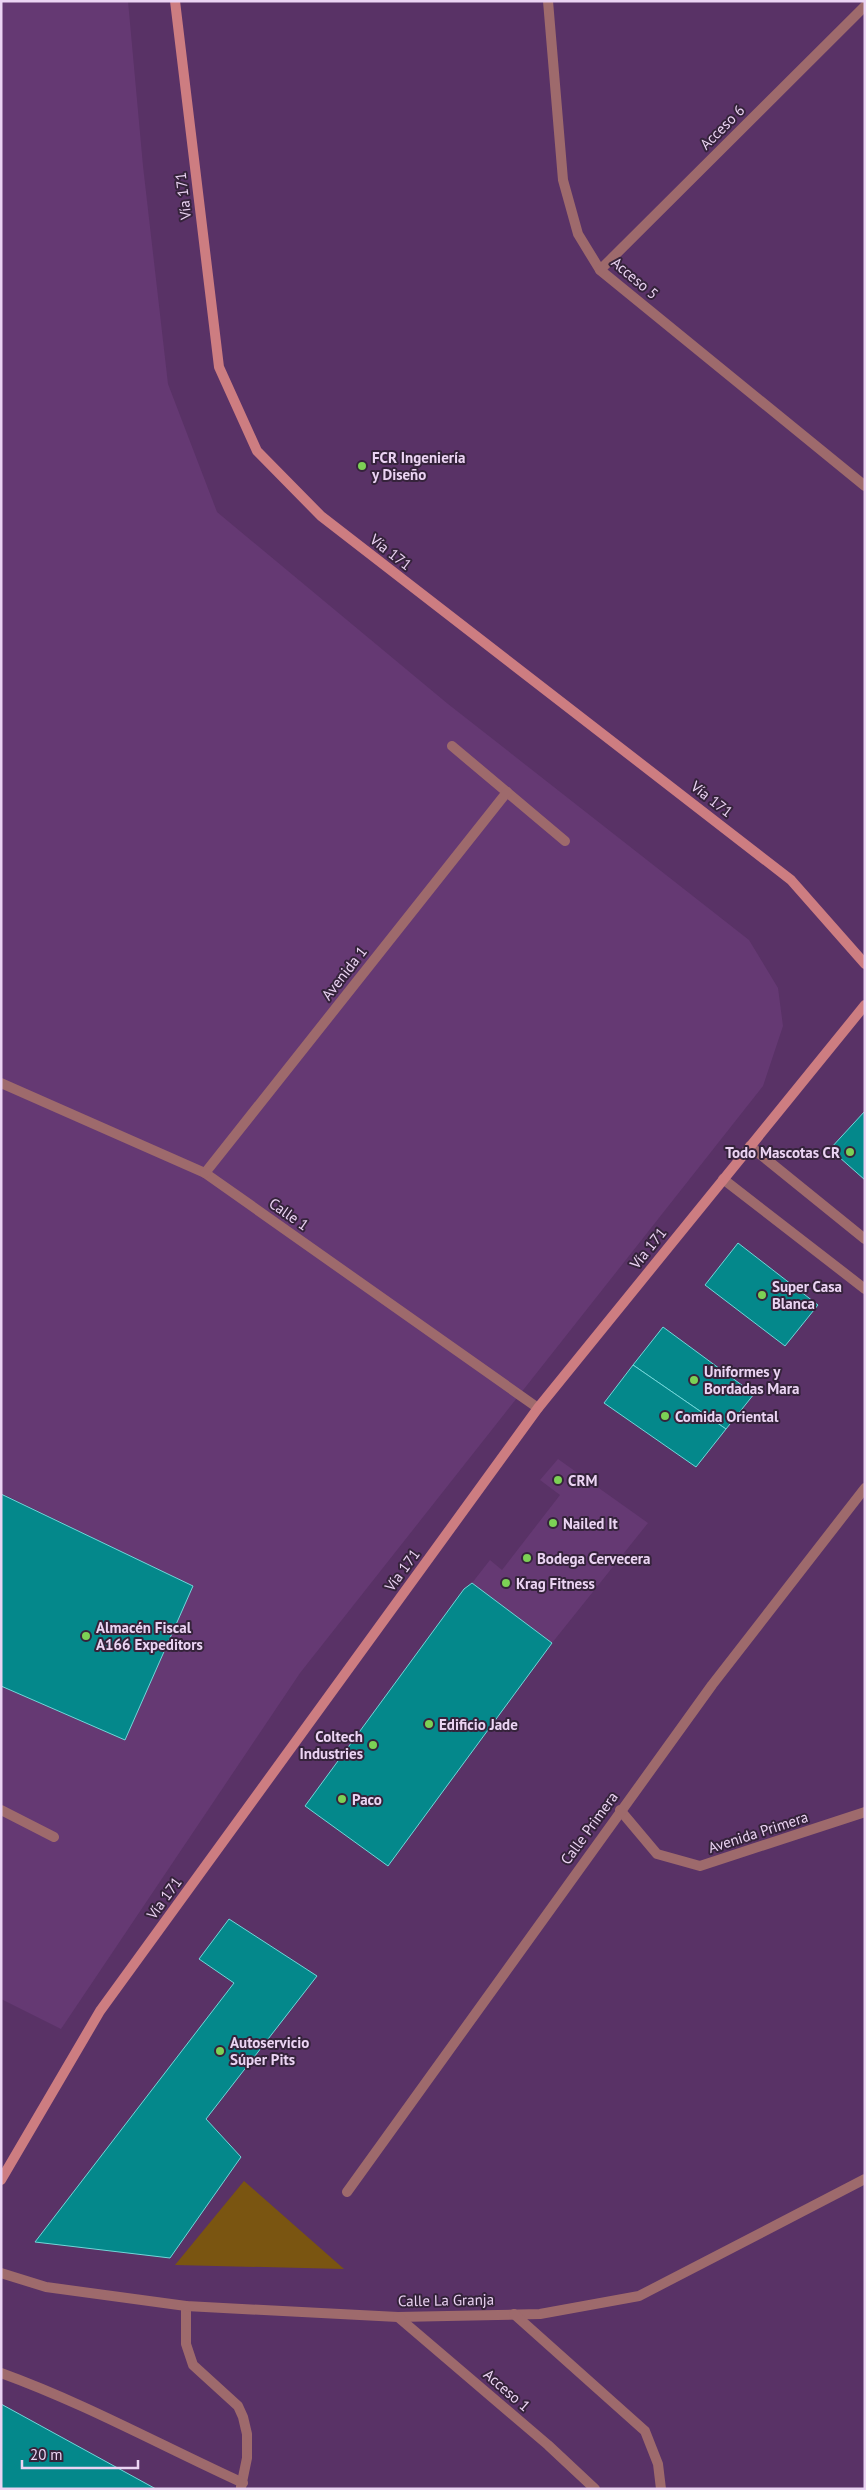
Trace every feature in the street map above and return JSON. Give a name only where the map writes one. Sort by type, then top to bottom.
[{"type":"main road","name":"Vía 171","points":[[175,1],[218,366],[257,451],[321,516],[790,880],[865,964]]},
{"type":"main road","name":"Vía 171","points":[[1,2180],[100,2011],[538,1408],[865,1005]]},
{"type":"street","name":"Acceso 5","points":[[548,1],[563,180],[578,234],[600,270],[865,486]]},
{"type":"street","name":"Acceso 6","points":[[600,270],[865,6]]},
{"type":"street","points":[[452,746],[564,841]]},
{"type":"street","name":"Avenida 1","points":[[204,1173],[507,792]]},
{"type":"street","name":"Calle 1","points":[[1,1083],[204,1173],[538,1408]]},
{"type":"street","points":[[750,1146],[865,1239]]},
{"type":"street","points":[[723,1179],[865,1289]]},
{"type":"street","name":"Calle Primera","points":[[347,2192],[620,1810],[712,1685],[865,1488]]},
{"type":"street","points":[[1,1810],[54,1837]]},
{"type":"street","name":"Avenida Primera","points":[[620,1810],[657,1854],[700,1866],[865,1812]]},
{"type":"street","name":"Calle La Granja","points":[[1,2273],[46,2287],[186,2306],[398,2317],[540,2314],[639,2296],[865,2179]]},
{"type":"street","points":[[1,2372],[97,2412],[242,2486],[247,2458],[247,2434],[243,2417],[238,2406],[193,2365],[186,2344],[186,2306]]},
{"type":"street","points":[[514,2314],[644,2431],[658,2464],[661,2489]]},
{"type":"street","name":"Acceso 1","points":[[398,2317],[548,2445],[595,2489]]},
{"type":"shaded area","points":[[1,1],[128,1],[143,166],[168,384],[217,512],[448,704],[749,940],[778,988],[783,1026],[763,1086],[300,1673],[61,2029],[1,1999],[1,1494],[90,1536],[1,1493]]},
{"type":"shaded area","points":[[558,1459],[648,1523],[552,1643],[472,1583],[490,1560],[502,1570],[560,1495],[540,1480]]},
{"type":"shaded area","points":[[244,2181],[344,2269],[175,2265]]},
{"type":"building","points":[[865,1111],[865,1180],[830,1149]]},
{"type":"building","name":"Super Casa Blanca","points":[[738,1243],[818,1305],[785,1346],[705,1285]]},
{"type":"building","name":"Uniformes y Bordadas Mara","points":[[663,1327],[754,1394],[726,1429],[633,1365]]},
{"type":"building","name":"Comida Oriental","points":[[633,1365],[726,1429],[696,1467],[604,1403]]},
{"type":"building","name":"Almacén Fiscal A166 Expeditors","points":[[1,1494],[193,1586],[125,1740],[1,1686]]},
{"type":"building","name":"Edificio Jade","points":[[472,1583],[552,1643],[388,1866],[305,1806],[464,1589]]},
{"type":"building","name":"Autoservicio Súper Pits","points":[[229,1919],[317,1976],[206,2119],[241,2157],[170,2258],[35,2242],[234,1983],[199,1959]]},
{"type":"building","points":[[1,2404],[156,2489],[1,2489]]},
{"type":"place","name":"FCR Ingeniería y Diseño","points":[[362,466]]},
{"type":"place","name":"Todo Mascotas CR","points":[[850,1152]]},
{"type":"place","name":"Super Casa Blanca","points":[[762,1295]]},
{"type":"place","name":"Uniformes y Bordadas Mara","points":[[694,1380]]},
{"type":"place","name":"Comida Oriental","points":[[665,1416]]},
{"type":"place","name":"CRM","points":[[558,1480]]},
{"type":"place","name":"Nailed It","points":[[553,1523]]},
{"type":"place","name":"Bodega Cervecera","points":[[527,1558]]},
{"type":"place","name":"Krag Fitness","points":[[506,1583]]},
{"type":"place","name":"Almacén Fiscal A166 Expeditors","points":[[86,1636]]},
{"type":"place","name":"Edificio Jade","points":[[429,1724]]},
{"type":"place","name":"Coltech Industries","points":[[373,1745]]},
{"type":"place","name":"Paco","points":[[342,1799]]},
{"type":"place","name":"Autoservicio Súper Pits","points":[[220,2051]]}]
